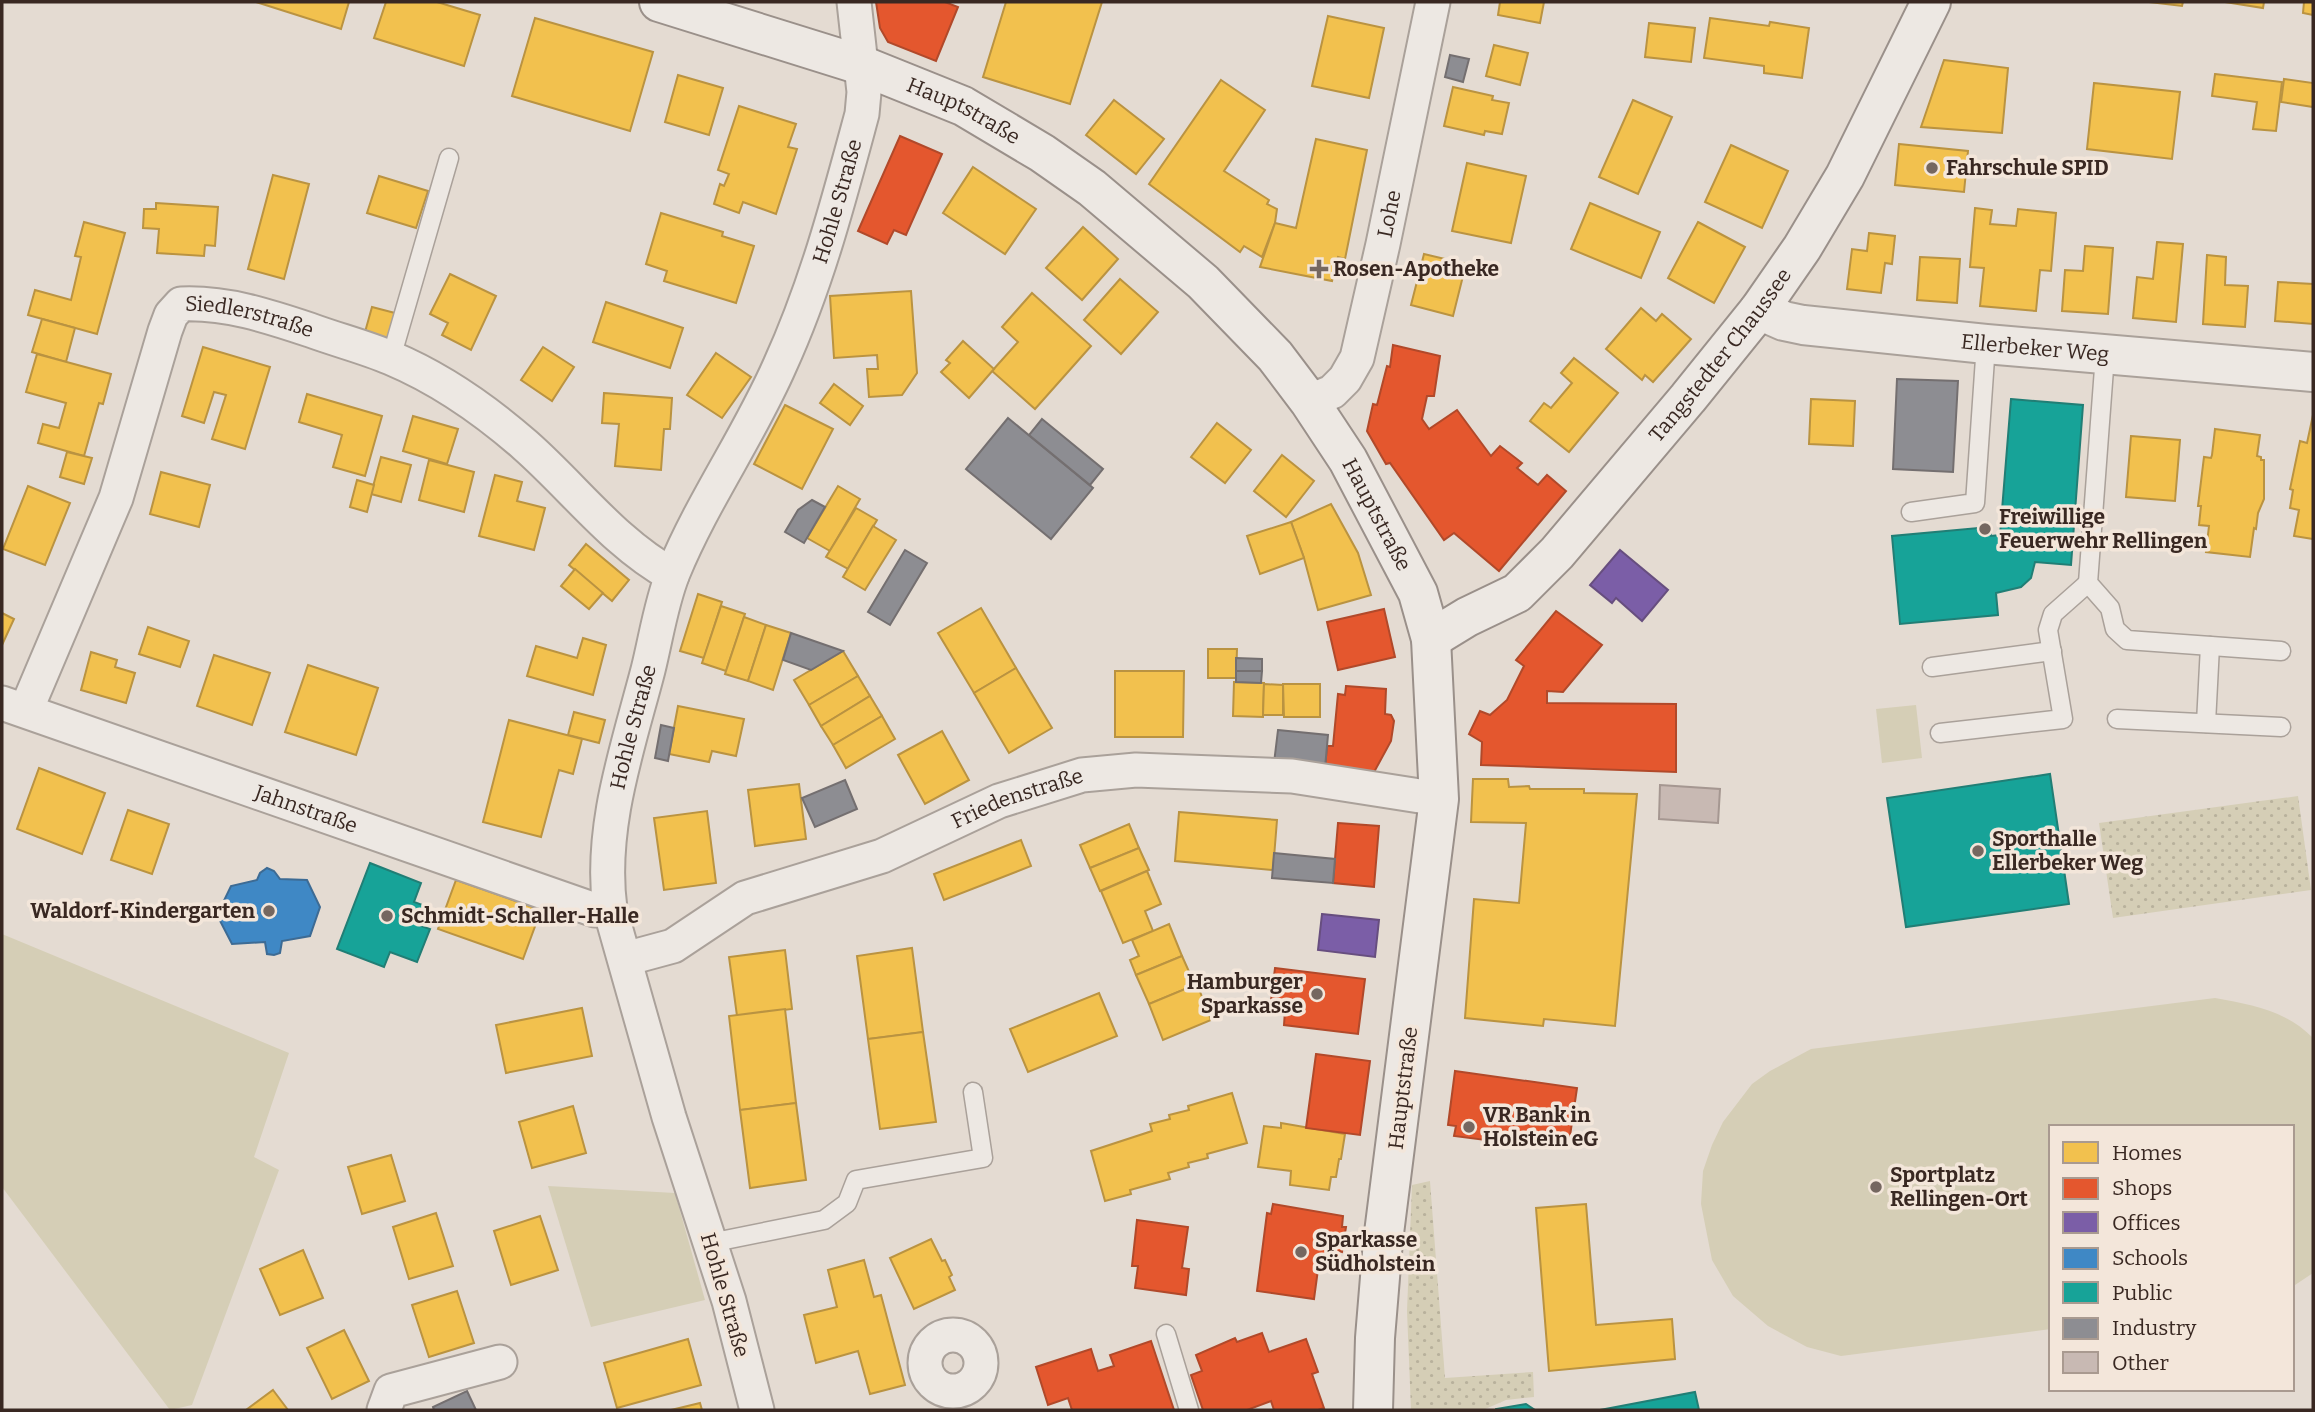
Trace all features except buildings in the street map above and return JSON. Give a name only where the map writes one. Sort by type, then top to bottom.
[{"type":"main road","name":"Hauptstraße","points":[[659,2],[861,65],[963,106],[1042,153],[1092,188],[1203,282],[1275,356],[1348,460],[1418,593],[1431,639],[1439,799],[1383,1241],[1375,1338],[1373,1410]]},
{"type":"main road","name":"Tangstedter Chaussee","points":[[1431,639],[1467,617],[1517,593],[1557,553],[1759,310],[1802,248],[1845,176],[1931,2]]},
{"type":"main road","name":"Ellerbeker Weg","points":[[1759,310],[1784,321],[1803,325],[2105,355],[2313,372]]},
{"type":"street","name":"Hohle Straße","points":[[757,1410],[729,1301],[669,1117],[610,909],[607,889],[613,806],[672,575],[695,525],[743,440],[780,366],[816,277],[862,114],[864,92],[854,2]]},
{"type":"street","name":"Lohe","points":[[1309,401],[1332,392],[1345,379],[1357,358],[1433,2]]},
{"type":"street","name":"Siedlerstraße","points":[[14,706],[116,498],[165,331],[171,315],[181,303],[236,307],[391,358],[442,384],[488,413],[527,447],[595,516],[638,552],[672,575]]},
{"type":"street","name":"Jahnstraße","points":[[14,706],[595,910],[610,909]]},
{"type":"street","name":"Friedenstraße","points":[[625,959],[673,946],[745,898],[882,856],[999,801],[1082,775],[1136,770],[1293,776],[1439,799]]},
{"type":"street","points":[[384,1410],[391,1391],[500,1362]]},
{"type":"lane","points":[[391,358],[449,158]]},
{"type":"lane","points":[[1911,512],[1975,503],[1986,344]]},
{"type":"lane","points":[[1940,733],[2063,719],[2048,630],[2053,614],[2088,583],[2105,355]]},
{"type":"lane","points":[[2088,583],[2110,608],[2115,629],[2127,640],[2281,651]]},
{"type":"lane","points":[[2206,723],[2210,646]]},
{"type":"lane","points":[[1932,667],[2052,651]]},
{"type":"lane","points":[[2117,719],[2281,727]]},
{"type":"lane","points":[[710,1242],[824,1220],[847,1203],[856,1180],[983,1158],[973,1092]]},
{"type":"lane","points":[[1166,1334],[1189,1410]]},
{"type":"shaded area","points":[[1916,705],[1922,758],[1882,763],[1876,709]]},
{"type":"shaded area","points":[[2298,796],[2311,890],[2113,918],[2099,823]]},
{"type":"shaded area","points":[[2,934],[289,1053],[254,1157],[279,1170],[192,1405],[170,1410],[2,1187]]},
{"type":"shaded area","name":"Sportplatz Rellingen-Ort","points":[[2215,998],[2255,1006],[2279,1015],[2313,1038],[2313,1273],[2294,1286],[2294,1125],[2049,1125],[2049,1329],[1841,1356],[1807,1347],[1768,1326],[1733,1296],[1712,1260],[1701,1204],[1703,1171],[1723,1122],[1752,1084],[1811,1049]]},
{"type":"shaded area","points":[[1430,1181],[1445,1378],[1533,1372],[1534,1397],[1506,1400],[1483,1410],[1411,1410],[1407,1311],[1412,1185]]},
{"type":"shaded area","points":[[548,1186],[675,1193],[705,1300],[591,1327]]},
{"type":"place","name":"Fahrschule SPID","points":[[1932,168]]},
{"type":"place","name":"Rosen-Apotheke","points":[[1319,269]]},
{"type":"place","name":"Freiwillige Feuerwehr Rellingen","points":[[1985,529]]},
{"type":"place","name":"Sporthalle Ellerbeker Weg","points":[[1978,851]]},
{"type":"place","name":"Waldorf-Kindergarten","points":[[269,911]]},
{"type":"place","name":"Schmidt-Schaller-Halle","points":[[387,916]]},
{"type":"place","name":"Hamburger Sparkasse","points":[[1317,994]]},
{"type":"place","name":"VR Bank in Holstein eG","points":[[1469,1127]]},
{"type":"place","name":"Sportplatz Rellingen-Ort","points":[[1876,1187]]},
{"type":"place","name":"Sparkasse Südholstein","points":[[1301,1252]]}]
